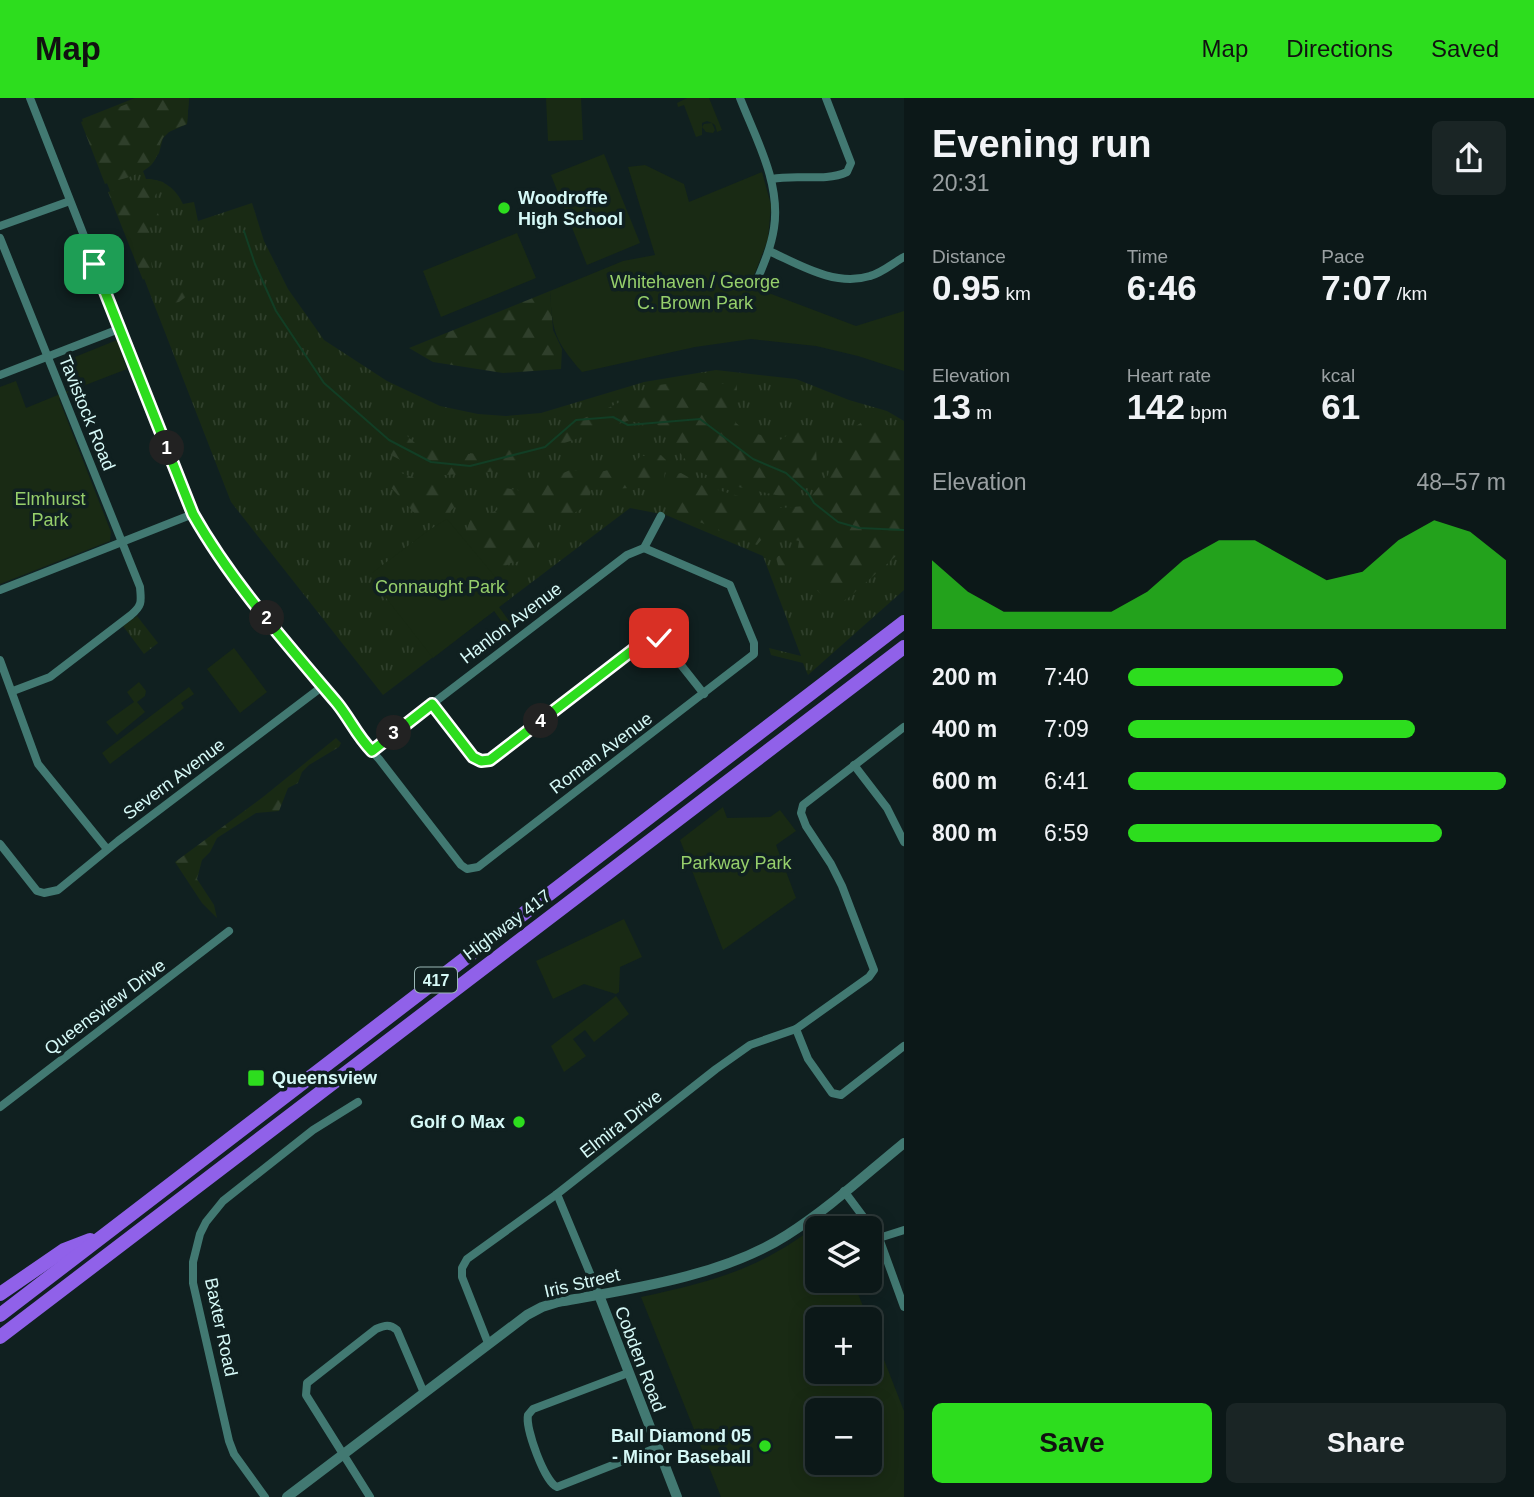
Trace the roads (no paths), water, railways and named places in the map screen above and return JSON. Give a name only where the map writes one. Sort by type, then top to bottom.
[{"type":"highway","name":"417","points":[[0,1315],[904,622]]},
{"type":"highway","name":"Highway 417","points":[[0,1337],[904,647]]},
{"type":"highway","points":[[0,1294],[64,1250],[104,1234]]},
{"type":"highway","points":[[0,1347],[92,1267]]},
{"type":"street","points":[[30,98],[193,514],[211,543],[264,614],[349,719],[358,737],[372,751]]},
{"type":"street","points":[[740,98],[772,179],[776,205],[769,251],[755,285]]},
{"type":"street","points":[[772,179],[786,176],[839,176],[847,172],[851,163],[826,98]]},
{"type":"street","points":[[0,226],[70,201]]},
{"type":"street","name":"Tavistock Road","points":[[0,238],[143,599],[141,606],[131,615],[50,677],[13,691]]},
{"type":"street","points":[[769,251],[823,276],[850,280],[872,276],[904,257]]},
{"type":"street","points":[[0,375],[119,329]]},
{"type":"street","points":[[0,590],[193,514]]},
{"type":"street","points":[[644,548],[661,516]]},
{"type":"street","name":"Roman Avenue","points":[[372,751],[461,866],[467,869],[478,867],[752,658],[755,651],[730,585],[644,548]]},
{"type":"street","name":"Hanlon Avenue","points":[[372,751],[627,555],[644,548]]},
{"type":"street","points":[[432,704],[473,757],[485,761],[651,638],[662,641],[704,694]]},
{"type":"street","points":[[0,660],[38,764],[107,849]]},
{"type":"street","name":"Severn Avenue","points":[[0,844],[37,891],[44,893],[58,890],[107,849],[323,687]]},
{"type":"street","points":[[904,727],[854,765],[887,808],[904,842]]},
{"type":"street","name":"Elmira Drive","points":[[488,1343],[462,1277],[462,1268],[467,1259],[557,1194],[750,1045],[796,1029],[873,972],[873,963],[854,922],[842,886],[801,813],[803,804],[854,765]]},
{"type":"street","name":"Queensview Drive","points":[[0,1107],[229,931]]},
{"type":"street","points":[[796,1029],[808,1059],[836,1095],[841,1095],[904,1046]]},
{"type":"street","name":"Baxter Road","points":[[265,1497],[234,1454],[229,1441],[194,1283],[195,1250],[206,1222],[223,1201],[313,1130],[358,1102]]},
{"type":"street","name":"Iris Street","points":[[287,1497],[488,1343],[542,1307],[705,1273],[753,1253],[786,1236],[904,1143]]},
{"type":"street","points":[[845,1191],[863,1216]]},
{"type":"street","name":"Cobden Road","points":[[557,1194],[677,1497]]},
{"type":"street","points":[[882,1237],[904,1230]]},
{"type":"street","points":[[882,1246],[904,1307]]},
{"type":"street","points":[[370,1497],[308,1399],[305,1390],[307,1383],[383,1325],[391,1325],[397,1330],[424,1393]]},
{"type":"street","points":[[628,1373],[533,1409],[528,1415],[528,1429],[549,1481],[557,1487],[656,1448]]},
{"type":"waterway","points":[[244,231],[276,311],[324,383],[389,440],[431,462],[470,466],[545,447],[576,420],[613,417],[628,425],[700,419],[753,459],[786,473],[808,493],[814,503],[838,522],[859,528],[904,530]]},
{"type":"place","name":"Woodroffe High School","points":[[504,208]]},
{"type":"place","name":"Queensview","points":[[256,1078]]},
{"type":"place","name":"Golf O Max","points":[[519,1122]]},
{"type":"place","name":"Ball Diamond 05 - Minor Baseball","points":[[765,1446]]},
{"type":"park label","name":"Whitehaven / George C. Brown Park","points":[[695,292]]},
{"type":"park label","name":"Elmhurst Park","points":[[50,509]]},
{"type":"park label","name":"Connaught Park","points":[[440,587]]},
{"type":"park label","name":"Parkway Park","points":[[736,863]]}]
